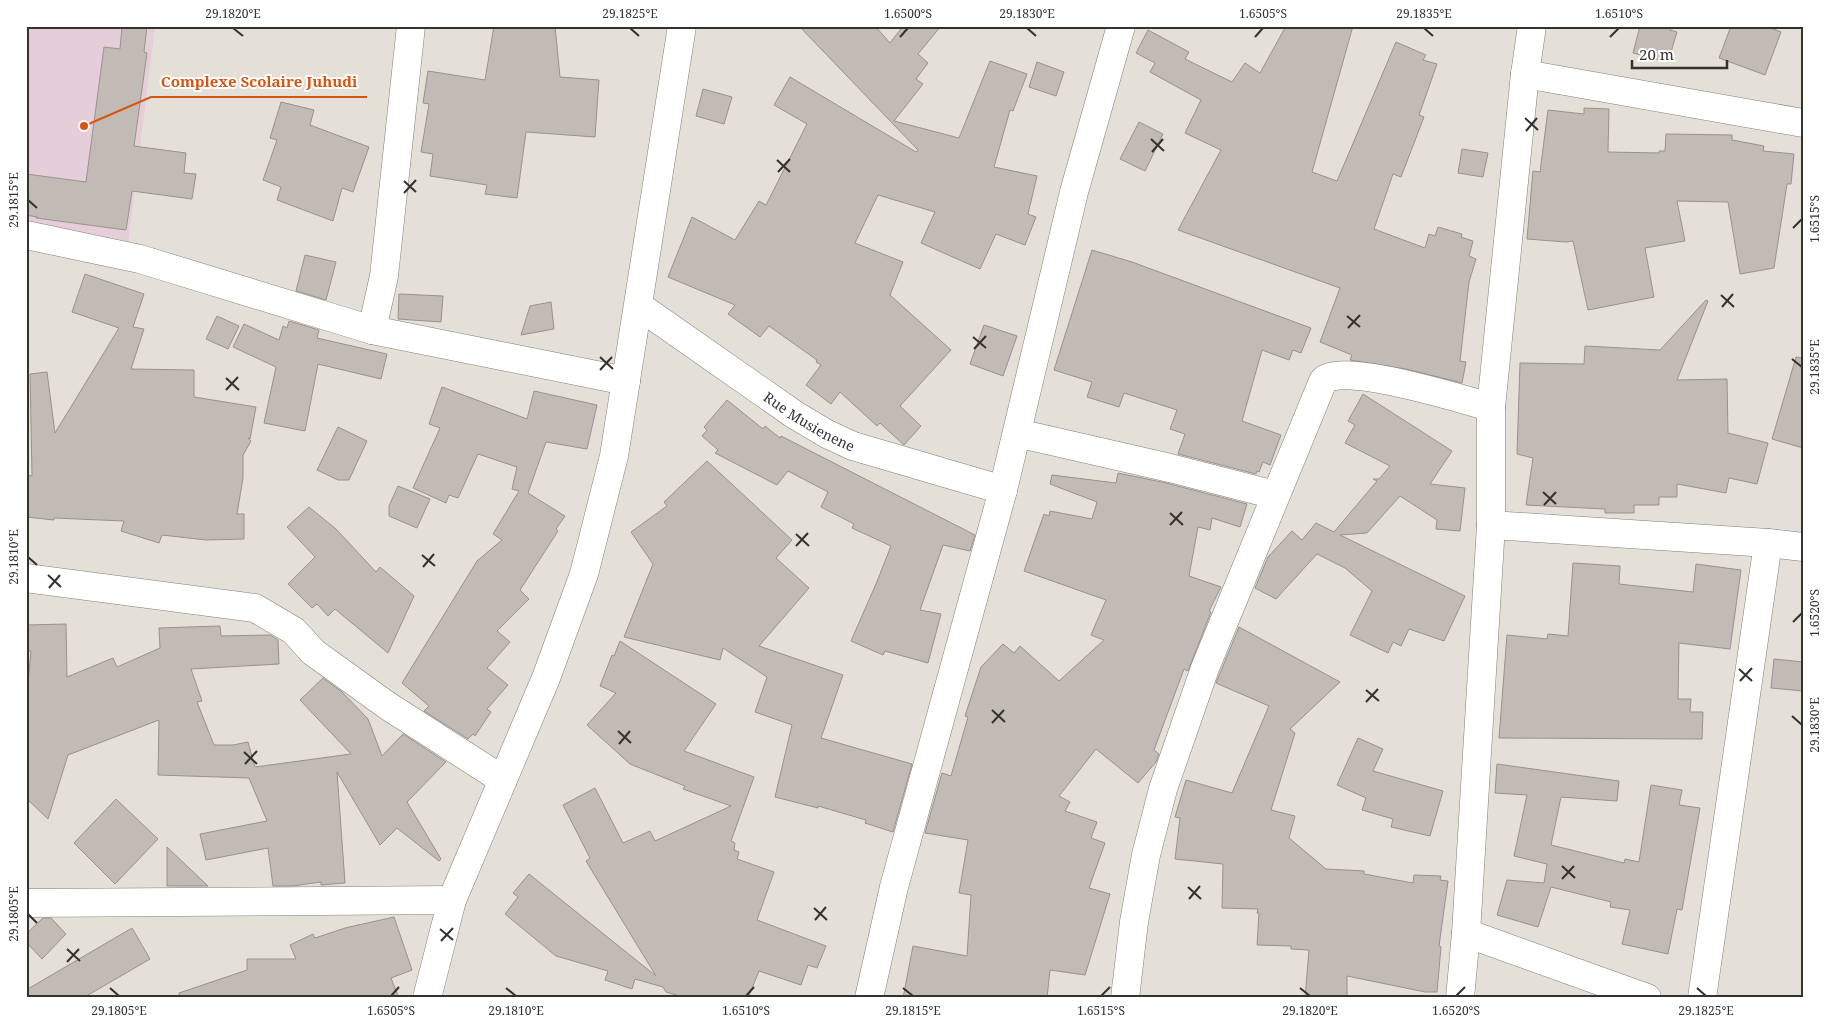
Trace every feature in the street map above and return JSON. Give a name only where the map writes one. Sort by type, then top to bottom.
[{"type":"street","points":[[372,330],[384,276],[411,26]]},
{"type":"street","points":[[427,998],[452,900],[546,678],[584,574],[614,456],[682,26]]},
{"type":"street","points":[[869,998],[896,878],[1003,490],[1074,192],[1121,26]]},
{"type":"street","points":[[1460,998],[1466,932],[1491,526],[1491,407],[1525,74],[1532,26]]},
{"type":"street","points":[[1525,74],[1803,123]]},
{"type":"street","points":[[26,235],[140,259],[372,330],[626,381]]},
{"type":"street","name":"Rue Musienene","points":[[638,306],[795,415],[827,434],[853,446],[1003,490]]},
{"type":"street","points":[[1125,998],[1134,922],[1146,855],[1164,788],[1205,668],[1320,386],[1325,378],[1347,375],[1373,377],[1491,407]]},
{"type":"street","points":[[1017,433],[1170,468],[1275,496]]},
{"type":"street","points":[[1491,526],[1768,543],[1803,547]]},
{"type":"street","points":[[1702,998],[1768,543]]},
{"type":"street","points":[[26,578],[255,608],[294,631],[313,652],[388,706],[503,780]]},
{"type":"street","points":[[26,903],[452,900]]},
{"type":"street","points":[[1466,932],[1643,997]]},
{"type":"shaded area","points":[[26,26],[155,26],[128,243],[26,226]]},
{"type":"building","points":[[122,26],[147,26],[144,52],[147,53],[134,146],[186,153],[184,173],[196,174],[192,199],[132,191],[126,230],[26,215],[26,174],[86,182],[104,47],[120,49]]},
{"type":"building","points":[[494,26],[555,26],[560,77],[599,80],[595,137],[526,132],[517,198],[485,194],[487,185],[430,176],[433,154],[421,152],[429,104],[423,103],[428,71],[485,80]]},
{"type":"building","points":[[799,26],[875,26],[890,43],[903,26],[941,26],[918,54],[928,63],[916,79],[923,84],[894,121],[959,138],[990,61],[1027,74],[1013,111],[1010,110],[994,167],[1037,176],[1028,214],[1036,217],[1025,245],[996,234],[980,269],[921,243],[935,212],[878,195],[855,243],[903,262],[890,295],[951,350],[900,406],[921,426],[904,445],[880,423],[877,426],[840,392],[831,404],[806,385],[821,365],[816,362],[817,360],[769,326],[760,337],[728,314],[735,305],[668,277],[692,217],[735,240],[759,201],[766,205],[807,124],[774,105],[790,77],[916,152],[918,150]]},
{"type":"building","points":[[1286,26],[1353,26],[1312,172],[1337,181],[1396,42],[1426,55],[1423,60],[1437,64],[1419,115],[1424,117],[1401,177],[1393,174],[1374,229],[1425,248],[1429,234],[1435,236],[1438,227],[1462,234],[1461,237],[1473,241],[1469,256],[1476,259],[1469,282],[1460,361],[1466,362],[1462,383],[1406,369],[1350,360],[1352,355],[1320,342],[1340,288],[1178,230],[1221,150],[1185,133],[1201,100],[1150,72],[1155,63],[1136,53],[1148,30],[1189,52],[1185,59],[1232,82],[1245,63],[1260,73]]},
{"type":"building","points":[[1640,26],[1671,26],[1670,30],[1677,32],[1668,62],[1633,53]]},
{"type":"building","points":[[1731,26],[1766,26],[1781,32],[1765,75],[1719,58]]},
{"type":"building","points":[[1037,62],[1064,72],[1056,96],[1029,87]]},
{"type":"building","points":[[703,89],[732,97],[724,124],[696,116]]},
{"type":"building","points":[[281,102],[314,110],[310,125],[369,147],[353,192],[342,188],[333,221],[277,200],[281,187],[263,180],[277,140],[270,138]]},
{"type":"building","points":[[1584,108],[1609,109],[1608,152],[1659,153],[1659,151],[1665,151],[1666,134],[1732,135],[1732,140],[1764,146],[1763,151],[1794,154],[1791,184],[1787,184],[1774,268],[1740,274],[1728,202],[1677,201],[1685,241],[1645,248],[1654,297],[1588,310],[1573,241],[1527,239],[1533,171],[1540,172],[1548,110],[1584,114]]},
{"type":"building","points":[[1139,122],[1163,134],[1145,171],[1120,159]]},
{"type":"building","points":[[1462,149],[1488,153],[1483,177],[1458,173]]},
{"type":"building","points":[[1092,250],[1132,262],[1311,328],[1301,353],[1293,350],[1289,360],[1262,350],[1242,421],[1281,435],[1270,465],[1263,462],[1259,472],[1257,471],[1256,474],[1178,454],[1185,434],[1170,429],[1177,410],[1124,393],[1119,407],[1087,397],[1092,382],[1054,370]]},
{"type":"building","points":[[305,255],[336,262],[326,300],[296,291]]},
{"type":"building","points":[[85,274],[144,294],[133,327],[144,329],[131,369],[194,370],[194,397],[256,407],[250,439],[248,438],[251,441],[243,455],[243,478],[237,514],[244,514],[244,539],[206,540],[162,535],[159,543],[121,531],[124,521],[54,518],[54,520],[26,517],[26,475],[32,476],[30,374],[47,372],[55,433],[119,328],[72,312]]},
{"type":"building","points":[[399,294],[443,296],[441,322],[398,319]]},
{"type":"building","points":[[1706,300],[1708,301],[1677,380],[1727,379],[1728,433],[1768,443],[1757,484],[1729,478],[1726,493],[1677,484],[1677,497],[1659,497],[1659,505],[1634,505],[1634,513],[1605,513],[1605,509],[1526,505],[1533,458],[1517,454],[1520,363],[1584,364],[1585,346],[1660,350]]},
{"type":"building","points":[[551,302],[554,329],[521,335],[530,306]]},
{"type":"building","points":[[217,316],[239,326],[228,349],[206,339]]},
{"type":"building","points":[[289,321],[319,330],[317,338],[387,354],[381,379],[318,364],[305,431],[264,423],[276,367],[233,347],[244,324],[279,340],[283,326],[287,328]]},
{"type":"building","points":[[984,325],[1017,336],[1003,376],[970,364]]},
{"type":"building","points":[[1796,357],[1803,358],[1803,448],[1772,439]]},
{"type":"building","points":[[442,387],[527,419],[534,391],[597,405],[587,449],[546,442],[528,493],[565,516],[556,529],[558,531],[520,590],[529,599],[497,631],[510,642],[487,668],[508,685],[487,709],[491,712],[475,736],[473,734],[468,739],[424,711],[429,706],[402,683],[477,561],[502,540],[493,534],[519,491],[512,489],[517,467],[478,454],[458,498],[449,495],[446,503],[413,488],[440,428],[429,424]]},
{"type":"building","points":[[1363,394],[1452,451],[1430,484],[1465,488],[1460,531],[1436,529],[1437,520],[1400,496],[1367,533],[1340,535],[1465,596],[1444,641],[1409,629],[1401,646],[1393,642],[1388,653],[1350,635],[1372,591],[1345,568],[1317,554],[1276,599],[1255,588],[1268,557],[1292,531],[1302,540],[1316,523],[1334,532],[1377,481],[1373,479],[1379,479],[1390,466],[1345,443],[1355,425],[1348,421]]},
{"type":"building","points":[[727,400],[763,429],[765,426],[780,438],[781,436],[975,535],[970,551],[943,545],[920,610],[941,614],[928,663],[885,651],[883,655],[851,641],[891,546],[852,528],[854,524],[821,507],[828,492],[788,471],[777,485],[715,453],[718,450],[702,436],[707,430],[704,427]]},
{"type":"building","points":[[338,427],[367,441],[349,480],[338,480],[317,470]]},
{"type":"building","points":[[707,461],[792,540],[776,558],[809,588],[759,646],[843,675],[821,738],[912,764],[893,832],[865,823],[866,820],[818,806],[818,808],[775,797],[792,725],[755,712],[767,677],[723,648],[720,660],[624,637],[653,564],[631,532],[667,506],[664,502]]},
{"type":"building","points":[[1118,473],[1247,504],[1240,527],[1212,518],[1210,530],[1198,527],[1189,576],[1221,587],[1209,611],[1211,612],[1188,671],[1184,669],[1154,750],[1159,754],[1156,762],[1138,783],[1096,749],[1059,796],[1070,802],[1065,811],[1097,822],[1091,838],[1105,843],[1089,888],[1110,894],[1085,975],[1050,970],[1047,998],[903,998],[913,946],[967,956],[971,895],[959,893],[968,840],[925,833],[942,773],[951,776],[968,717],[965,716],[981,667],[1003,644],[1014,653],[1020,646],[1059,681],[1104,640],[1091,635],[1106,600],[1024,571],[1044,514],[1049,516],[1050,511],[1092,519],[1097,502],[1050,484],[1052,475],[1116,483]]},
{"type":"building","points":[[398,486],[430,499],[417,528],[389,516],[389,506]]},
{"type":"building","points":[[309,507],[336,529],[376,572],[380,567],[414,596],[388,653],[335,609],[328,616],[317,604],[312,608],[288,584],[315,557],[287,527]]},
{"type":"building","points":[[1573,563],[1620,566],[1619,584],[1693,592],[1696,564],[1741,570],[1730,649],[1679,643],[1678,699],[1691,699],[1690,712],[1703,712],[1702,739],[1499,738],[1507,635],[1547,639],[1548,634],[1568,636]]},
{"type":"building","points":[[66,624],[67,677],[113,658],[117,667],[160,648],[159,628],[220,626],[221,636],[270,635],[278,640],[279,664],[191,669],[202,701],[197,702],[214,745],[233,745],[248,742],[255,767],[351,754],[300,700],[323,678],[342,692],[368,719],[382,756],[403,734],[446,762],[407,802],[441,859],[439,861],[397,828],[380,845],[337,772],[345,883],[321,885],[321,882],[293,886],[273,886],[268,848],[206,860],[200,834],[267,821],[249,778],[158,775],[159,720],[68,755],[48,819],[26,798],[26,704],[31,651],[26,651],[26,625]]},
{"type":"building","points":[[1239,627],[1340,682],[1290,729],[1295,733],[1271,810],[1295,816],[1289,838],[1326,869],[1364,871],[1364,874],[1413,883],[1414,875],[1441,876],[1440,880],[1448,881],[1439,946],[1441,947],[1437,992],[1425,992],[1347,976],[1347,998],[1305,998],[1309,950],[1291,949],[1291,946],[1257,945],[1258,909],[1222,908],[1223,864],[1175,859],[1180,818],[1175,817],[1186,780],[1232,793],[1269,706],[1216,683]]},
{"type":"building","points":[[620,641],[716,704],[684,751],[754,777],[731,841],[735,843],[734,850],[739,852],[737,859],[774,872],[757,920],[826,946],[817,968],[808,965],[801,985],[759,971],[748,998],[686,998],[666,992],[663,987],[635,979],[632,989],[605,980],[608,971],[556,956],[505,914],[518,897],[513,893],[529,874],[656,976],[586,861],[590,858],[563,805],[595,788],[623,843],[650,831],[655,841],[731,806],[683,789],[685,786],[630,764],[587,725],[616,693],[600,686],[612,655],[614,656]]},
{"type":"building","points":[[1774,659],[1803,662],[1803,691],[1771,688]]},
{"type":"building","points":[[1358,738],[1383,749],[1373,771],[1443,791],[1430,836],[1391,827],[1393,819],[1362,810],[1366,798],[1337,785]]},
{"type":"building","points":[[1497,764],[1619,781],[1617,801],[1561,797],[1551,845],[1624,863],[1625,859],[1639,862],[1651,785],[1682,790],[1679,805],[1700,808],[1682,910],[1677,909],[1668,954],[1622,944],[1630,910],[1610,907],[1611,902],[1551,887],[1538,927],[1497,915],[1507,880],[1544,883],[1547,864],[1514,856],[1527,795],[1495,793]]},
{"type":"building","points":[[116,799],[158,839],[115,884],[74,843]]},
{"type":"building","points":[[167,847],[208,886],[167,886]]},
{"type":"building","points":[[394,917],[412,970],[391,978],[399,998],[180,998],[179,993],[247,970],[247,959],[296,959],[290,945],[313,934],[315,938],[345,928]]},
{"type":"building","points":[[43,918],[51,918],[66,934],[42,959],[26,942],[26,934]]},
{"type":"building","points":[[132,928],[150,959],[83,998],[26,998],[26,990]]},
{"type":"place","name":"Complexe Scolaire Juhudi","points":[[84,126]]}]
